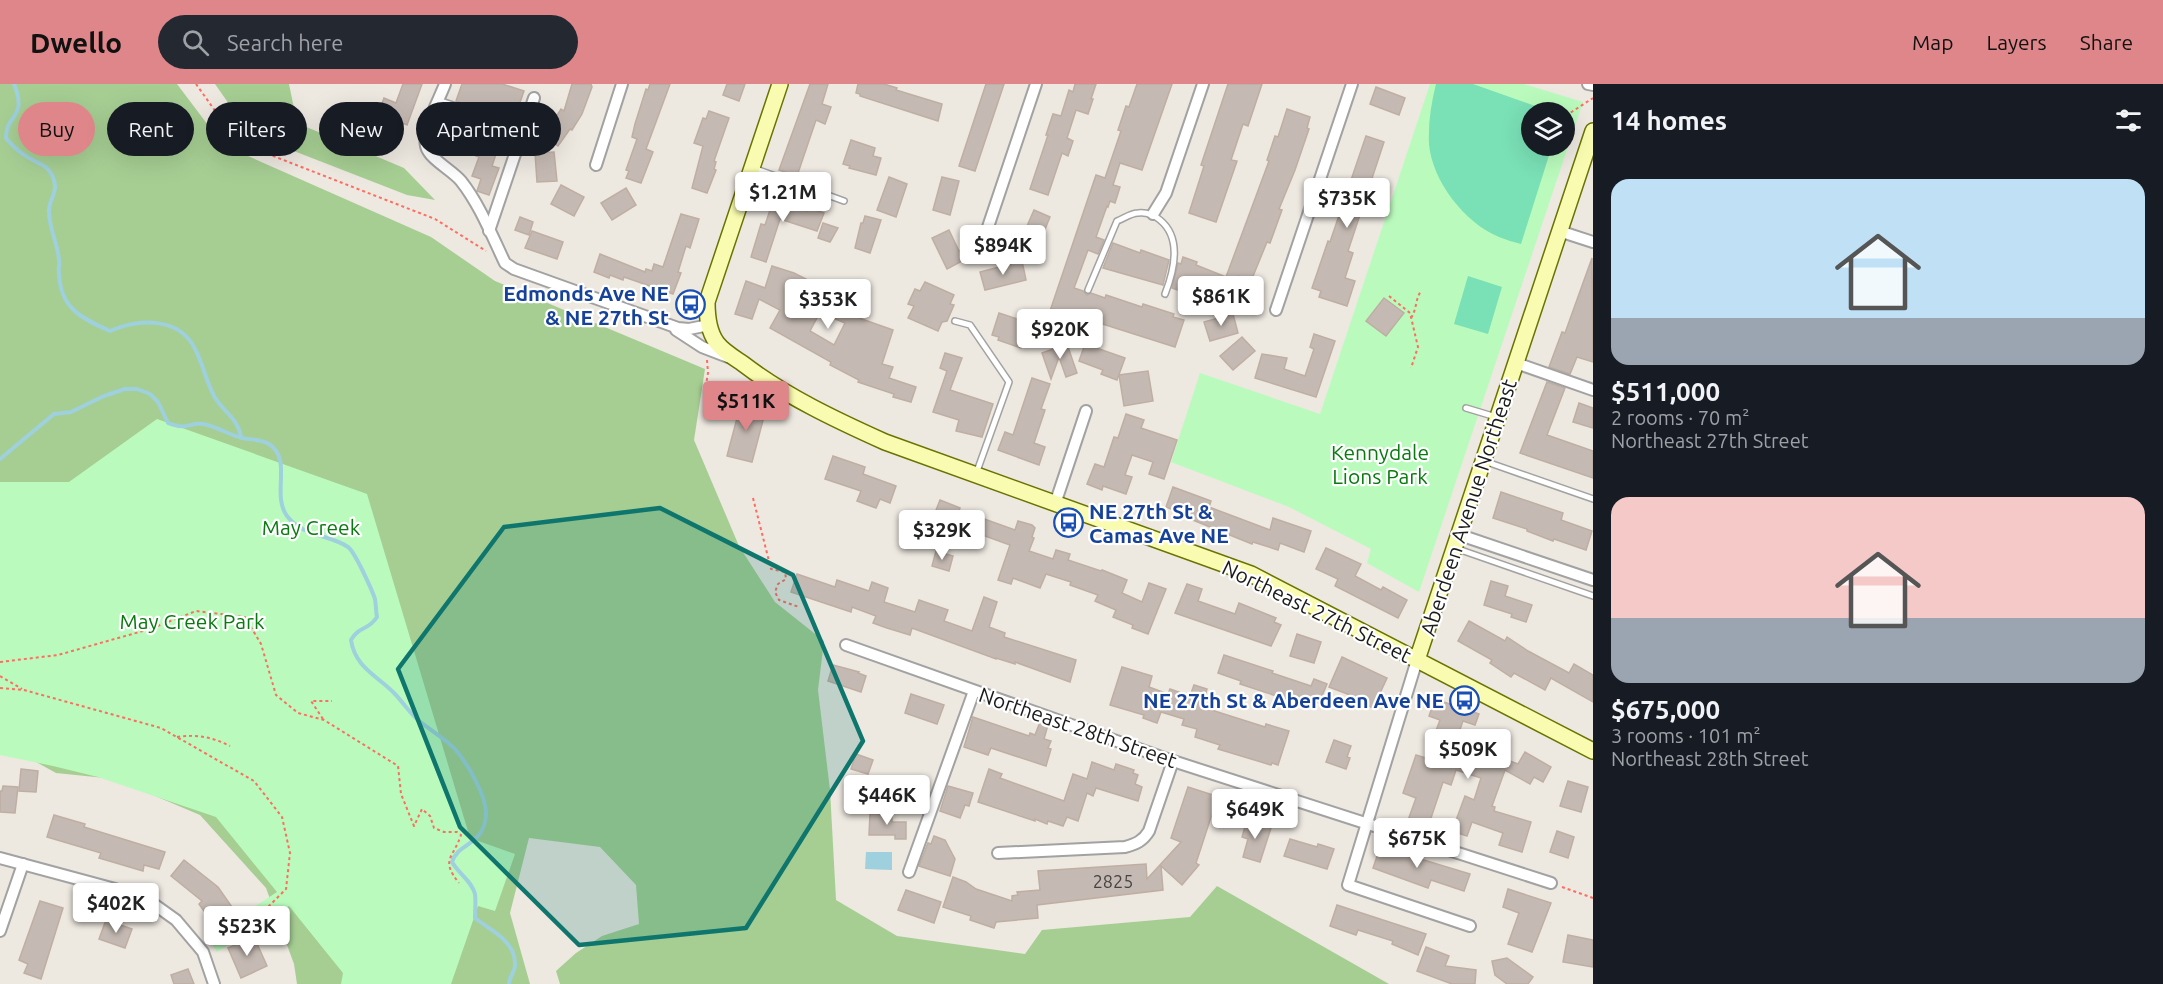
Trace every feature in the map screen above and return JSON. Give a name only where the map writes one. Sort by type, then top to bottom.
[{"type":"street","points":[[438,100],[445,84]]},
{"type":"street","points":[[596,165],[622,84]]},
{"type":"street","points":[[709,325],[707,303],[780,84]]},
{"type":"street","points":[[988,227],[1036,84]]},
{"type":"street","points":[[1153,214],[1166,193],[1203,84]]},
{"type":"street","points":[[1276,310],[1352,84]]},
{"type":"street","points":[[1588,84],[1593,86]]},
{"type":"street","points":[[533,102],[534,98]]},
{"type":"street","name":"Northeast 27th Street","points":[[438,100],[425,135],[426,147],[432,156],[455,174],[465,186],[505,263],[514,269],[668,325],[682,329],[709,325],[717,344],[737,360],[835,419],[885,442],[976,476],[1251,574],[1593,751]]},
{"type":"street","name":"Aberdeen Avenue Northeast","points":[[1470,926],[1348,885],[1455,541],[1593,131]]},
{"type":"street","points":[[489,231],[514,156]]},
{"type":"street","points":[[1560,231],[1593,242]]},
{"type":"street","name":"Northeast 27th Street","points":[[668,325],[702,347],[737,360]]},
{"type":"street","points":[[1516,363],[1593,390]]},
{"type":"street","points":[[1055,504],[1086,411]]},
{"type":"street","points":[[1455,541],[1593,580]]},
{"type":"street","name":"Northeast 28th Street","points":[[846,645],[1173,761],[1551,883]]},
{"type":"street","points":[[909,872],[974,691]]},
{"type":"street","points":[[998,853],[1125,847],[1136,844],[1144,839],[1149,831],[1173,761]]},
{"type":"street","points":[[0,858],[135,896],[155,905],[176,920],[203,952],[214,984]]},
{"type":"street","points":[[0,931],[23,864]]},
{"type":"lane","points":[[438,100],[444,102]]},
{"type":"lane","points":[[752,168],[844,201]]},
{"type":"lane","points":[[1088,290],[1117,221],[1138,213],[1153,214],[1170,232],[1174,244],[1174,258],[1165,294]]},
{"type":"lane","points":[[955,321],[970,325],[1009,382],[976,476]]},
{"type":"lane","points":[[1466,408],[1497,418]]},
{"type":"lane","points":[[1482,461],[1593,499]]},
{"type":"lane","points":[[1455,541],[1593,596]]},
{"type":"path","points":[[196,84],[228,129],[250,147],[435,219],[486,251]]},
{"type":"path","points":[[1575,109],[1593,98]]},
{"type":"path","points":[[1411,318],[1417,310],[1416,301],[1421,291]]},
{"type":"path","points":[[1389,296],[1410,313],[1418,347],[1411,368]]},
{"type":"path","points":[[707,360],[706,385],[723,408]]},
{"type":"path","points":[[753,498],[771,569],[785,572],[786,579],[778,584],[775,592],[779,600],[799,607]]},
{"type":"path","points":[[0,662],[58,655],[150,629],[196,611],[246,617],[261,644],[276,695],[298,713],[324,720],[398,766],[401,794],[414,826],[422,809],[430,816],[434,828],[444,832],[457,832],[462,836],[448,860],[448,866],[459,882]]},
{"type":"path","points":[[0,676],[24,690]]},
{"type":"path","points":[[0,688],[24,690],[161,728],[254,781],[282,817],[290,853],[286,889],[260,915],[203,952]]},
{"type":"path","points":[[324,720],[311,701],[332,700]]},
{"type":"path","points":[[177,737],[193,735],[215,738],[230,746]]},
{"type":"path","points":[[1551,883],[1593,898]]},
{"type":"highlighted area","points":[[660,508],[793,575],[863,741],[746,928],[579,945],[460,827],[398,669],[504,527]]},
{"type":"green space","name":"May Creek","points":[[0,84],[177,84],[191,102],[107,102],[107,156],[194,156],[194,107],[206,122],[206,156],[248,156],[431,237],[495,281],[705,369],[694,440],[739,546],[775,602],[824,641],[818,690],[830,790],[836,900],[897,936],[1025,954],[1042,930],[1190,917],[1217,886],[1389,984],[560,984],[556,971],[576,953],[602,936],[639,924],[636,885],[600,847],[529,838],[510,913],[530,984],[297,984],[294,964],[266,888],[200,815],[115,779],[56,773],[0,742]]},
{"type":"green space","points":[[215,84],[289,84],[293,102],[228,102]]},
{"type":"green space","name":"Kennydale Lions Park","points":[[1430,84],[1524,84],[1583,102],[1575,126],[1575,102],[1521,102],[1521,156],[1565,156],[1419,592],[1367,563],[1371,549],[1289,507],[1171,462],[1200,373],[1320,414]]},
{"type":"green space","points":[[1436,84],[1473,84],[1524,102],[1521,102],[1521,156],[1549,156],[1521,244],[1486,231],[1474,222],[1452,199],[1444,186],[1431,158],[1429,144]]},
{"type":"green space","points":[[307,127],[319,132],[319,156],[375,156],[404,168],[435,200],[407,195],[307,156]]},
{"type":"green space","points":[[1468,276],[1502,287],[1488,334],[1454,324]]},
{"type":"green space","name":"May Creek Park","points":[[157,419],[367,494],[470,838],[515,854],[495,911],[478,906],[451,984],[341,984],[343,973],[289,906],[217,952],[208,937],[277,892],[216,817],[98,777],[0,755],[0,482],[69,482]]},
{"type":"water","points":[[866,852],[892,852],[892,870],[865,869]]},
{"type":"building","points":[[403,84],[422,84],[407,125],[404,124],[404,102],[396,102]]},
{"type":"building","points":[[462,84],[502,84],[524,91],[520,102],[456,101]]},
{"type":"building","points":[[572,84],[591,84],[592,87],[582,114],[561,142],[561,109],[564,111]]},
{"type":"building","points":[[650,84],[670,84],[646,149],[653,152],[641,183],[626,178],[629,171],[626,170],[637,139],[632,137],[635,124],[646,89],[648,90]]},
{"type":"building","points":[[727,84],[745,84],[739,101],[723,95]]},
{"type":"building","points":[[810,84],[828,84],[822,104],[831,107],[825,124],[816,120],[797,176],[779,170]]},
{"type":"building","points":[[858,84],[884,84],[942,104],[938,121],[860,96],[856,93]]},
{"type":"building","points":[[986,84],[1004,84],[975,171],[959,166]]},
{"type":"building","points":[[1075,84],[1096,84],[1088,114],[1076,110],[1067,138],[1073,141],[1068,156],[1062,153],[1048,195],[1030,189],[1053,114],[1061,116],[1069,90],[1073,92]]},
{"type":"building","points":[[1137,84],[1172,84],[1142,170],[1120,163],[1113,185],[1120,187],[1115,203],[1110,201],[1107,206],[1096,237],[1104,240],[1098,254],[1088,250],[1074,288],[1087,295],[1091,293],[1105,298],[1106,295],[1142,307],[1143,304],[1174,314],[1173,317],[1184,320],[1175,347],[1068,313],[1067,316],[1050,311],[1096,175],[1105,178],[1121,131],[1118,130],[1126,106],[1129,107]]},
{"type":"building","points":[[1228,84],[1262,84],[1248,126],[1243,124],[1231,160],[1237,161],[1216,222],[1189,213],[1204,166],[1201,165]]},
{"type":"building","points":[[1376,87],[1405,98],[1399,115],[1370,104]]},
{"type":"building","points":[[1287,109],[1310,117],[1307,128],[1309,129],[1279,209],[1282,210],[1270,243],[1267,242],[1251,281],[1239,276],[1227,308],[1197,297],[1194,288],[1192,295],[1172,288],[1178,263],[1181,264],[1183,257],[1226,277],[1269,161],[1267,160],[1275,136],[1278,137]]},
{"type":"building","points":[[709,111],[729,118],[714,161],[716,170],[707,193],[692,188],[703,146],[694,143],[703,118],[706,119]]},
{"type":"building","points":[[1366,136],[1384,142],[1348,251],[1353,253],[1345,278],[1355,281],[1347,306],[1319,297],[1321,291],[1312,288]]},
{"type":"building","points":[[851,140],[875,148],[873,156],[881,158],[876,175],[849,168],[850,166],[843,164]]},
{"type":"building","points":[[476,156],[495,156],[492,166],[499,168],[489,195],[477,191],[481,179],[472,176],[479,157]]},
{"type":"building","points":[[535,156],[554,156],[557,181],[537,182]]},
{"type":"building","points":[[889,177],[907,184],[896,217],[877,210]]},
{"type":"building","points":[[942,177],[959,181],[950,215],[933,210]]},
{"type":"building","points":[[561,185],[584,197],[574,216],[551,204]]},
{"type":"building","points":[[626,188],[636,205],[612,220],[601,203]]},
{"type":"building","points":[[772,190],[787,195],[784,202],[807,211],[808,208],[824,213],[817,231],[780,219],[766,262],[751,257],[761,224],[765,225],[773,201],[769,200]]},
{"type":"building","points":[[1034,210],[1050,217],[1037,249],[1020,242]]},
{"type":"building","points":[[681,214],[699,219],[690,248],[686,246],[678,272],[681,273],[673,294],[624,277],[623,280],[610,275],[609,278],[594,272],[600,254],[645,272],[646,269],[652,271],[654,264],[663,267]]},
{"type":"building","points":[[865,216],[881,220],[870,253],[855,248]]},
{"type":"building","points":[[520,217],[533,222],[529,235],[515,230]]},
{"type":"building","points":[[823,223],[838,228],[830,242],[818,238]]},
{"type":"building","points":[[949,230],[959,251],[962,250],[966,259],[947,269],[932,238]]},
{"type":"building","points":[[532,231],[563,242],[557,259],[525,248]]},
{"type":"building","points":[[1113,243],[1169,260],[1163,285],[1103,268]]},
{"type":"building","points":[[1592,258],[1593,362],[1577,357],[1570,374],[1549,367],[1562,332],[1565,333]]},
{"type":"building","points":[[1022,261],[1026,280],[985,290],[980,272]]},
{"type":"building","points":[[772,266],[810,281],[797,305],[818,316],[810,331],[834,345],[845,323],[817,311],[825,292],[847,301],[849,295],[865,300],[859,318],[893,330],[882,364],[893,367],[889,378],[916,387],[911,402],[858,382],[859,380],[830,365],[831,362],[770,328],[780,310],[759,299],[752,319],[735,314],[746,281],[765,288]]},
{"type":"building","points":[[925,282],[954,295],[950,304],[954,305],[947,321],[942,322],[938,331],[908,318],[914,306],[908,304],[915,289],[920,291]]},
{"type":"building","points":[[1384,298],[1404,313],[1386,336],[1366,321]]},
{"type":"building","points":[[999,313],[1029,323],[1021,348],[998,340],[999,337],[992,335]]},
{"type":"building","points":[[1233,314],[1238,333],[1210,341],[1204,322]]},
{"type":"building","points":[[1314,334],[1335,341],[1316,397],[1255,378],[1262,354],[1287,358],[1284,369],[1305,376],[1314,349],[1310,347]]},
{"type":"building","points":[[1242,337],[1255,351],[1233,370],[1220,356]]},
{"type":"building","points":[[1067,344],[1077,373],[1066,377],[1059,357],[1051,379],[1042,353]]},
{"type":"building","points":[[1085,344],[1125,358],[1117,380],[1101,374],[1103,370],[1079,361]]},
{"type":"building","points":[[945,353],[962,358],[950,390],[993,404],[982,437],[956,431],[959,420],[933,412],[947,371],[940,368]]},
{"type":"building","points":[[1148,371],[1153,401],[1124,406],[1119,375]]},
{"type":"building","points":[[1032,378],[1050,384],[1041,409],[1045,410],[1034,443],[1045,447],[1039,465],[998,450],[1005,432],[1013,435]]},
{"type":"building","points":[[1547,382],[1565,388],[1547,435],[1593,451],[1593,478],[1520,453]]},
{"type":"building","points":[[741,403],[766,409],[752,462],[727,456]]},
{"type":"building","points":[[1579,403],[1593,408],[1593,428],[1573,422]]},
{"type":"building","points":[[1126,414],[1144,420],[1141,428],[1177,440],[1164,479],[1149,474],[1153,462],[1132,455],[1125,475],[1132,477],[1126,494],[1103,486],[1102,490],[1087,484],[1095,464],[1104,467],[1114,437],[1118,438]]},
{"type":"building","points":[[833,456],[865,467],[863,474],[896,486],[890,503],[880,499],[876,508],[857,501],[861,491],[825,479]]},
{"type":"building","points":[[1173,487],[1211,501],[1209,507],[1270,530],[1273,518],[1311,531],[1304,552],[1280,543],[1278,550],[1253,542],[1252,544],[1183,516],[1184,514],[1166,507]]},
{"type":"building","points":[[1501,492],[1563,513],[1561,520],[1592,531],[1586,550],[1554,539],[1553,541],[1527,531],[1527,529],[1493,518]]},
{"type":"building","points":[[940,500],[960,508],[959,510],[1015,530],[1018,521],[1032,525],[1035,528],[1032,537],[1034,538],[1029,551],[1053,559],[1056,550],[1070,554],[1068,560],[1127,580],[1122,593],[1142,602],[1149,583],[1166,589],[1148,634],[1113,617],[1116,610],[1095,601],[1098,595],[1070,585],[1071,582],[1046,574],[1040,588],[1013,578],[1011,584],[998,580],[1010,545],[952,524],[946,541],[927,533]]},
{"type":"building","points":[[1326,548],[1361,564],[1355,576],[1381,590],[1383,587],[1407,600],[1398,618],[1335,586],[1338,579],[1316,569]]},
{"type":"building","points":[[936,551],[953,556],[949,571],[932,566]]},
{"type":"building","points":[[797,574],[835,587],[837,580],[869,591],[872,582],[888,588],[884,602],[915,612],[919,600],[948,610],[944,621],[972,631],[984,597],[997,602],[989,627],[1005,633],[1004,637],[1076,660],[1070,682],[1015,662],[1015,664],[996,659],[912,628],[910,635],[887,628],[873,623],[876,616],[852,607],[851,612],[791,592]]},
{"type":"building","points":[[1491,581],[1508,586],[1505,596],[1532,605],[1526,622],[1511,617],[1512,614],[1484,605]]},
{"type":"building","points":[[1187,584],[1202,589],[1198,601],[1235,614],[1239,603],[1276,618],[1274,622],[1281,625],[1271,646],[1175,613]]},
{"type":"building","points":[[1469,621],[1505,641],[1507,637],[1569,673],[1574,664],[1593,675],[1593,702],[1551,678],[1545,690],[1514,673],[1511,677],[1490,663],[1492,660],[1458,641]]},
{"type":"building","points":[[1297,634],[1321,642],[1314,663],[1290,656]]},
{"type":"building","points":[[1224,655],[1311,686],[1314,679],[1327,684],[1319,703],[1303,697],[1301,704],[1240,684],[1241,681],[1218,673]]},
{"type":"building","points":[[1342,657],[1387,678],[1373,708],[1357,701],[1358,698],[1329,687]]},
{"type":"building","points":[[833,665],[866,676],[861,692],[828,681]]},
{"type":"building","points":[[1122,667],[1152,676],[1149,687],[1168,694],[1170,689],[1190,696],[1194,685],[1207,689],[1202,707],[1265,727],[1266,724],[1289,731],[1278,765],[1272,763],[1271,765],[1218,749],[1220,745],[1195,737],[1197,729],[1182,725],[1184,719],[1161,712],[1157,723],[1143,718],[1144,715],[1110,705]]},
{"type":"building","points":[[911,694],[944,705],[937,724],[905,713]]},
{"type":"building","points":[[1435,699],[1479,714],[1475,725],[1463,721],[1453,749],[1487,760],[1482,757],[1485,752],[1518,764],[1525,752],[1551,767],[1543,782],[1534,777],[1530,784],[1505,770],[1492,806],[1495,807],[1494,811],[1531,822],[1522,852],[1499,845],[1503,833],[1472,822],[1467,836],[1452,831],[1465,796],[1474,800],[1481,778],[1456,770],[1451,785],[1443,782],[1427,830],[1407,823],[1416,798],[1403,793],[1416,755],[1429,759],[1437,737],[1434,736],[1440,720],[1429,716]]},
{"type":"building","points":[[973,717],[1029,736],[1030,733],[1035,735],[1040,722],[1048,725],[1044,739],[1051,741],[1048,748],[1051,749],[1046,766],[991,748],[988,755],[964,747]]},
{"type":"building","points":[[1334,740],[1351,746],[1346,769],[1326,762]]},
{"type":"building","points":[[856,754],[873,760],[868,774],[851,769]]},
{"type":"building","points":[[1092,762],[1114,770],[1116,764],[1134,770],[1133,773],[1138,775],[1135,784],[1142,787],[1138,801],[1096,788],[1093,796],[1087,793],[1078,821],[1067,817],[1063,826],[1048,821],[1047,824],[1035,819],[1035,821],[978,802],[989,769],[1002,774],[1000,778],[1064,801],[1073,774],[1087,779]]},
{"type":"building","points":[[21,769],[38,771],[36,792],[19,791]]},
{"type":"building","points":[[1568,781],[1588,787],[1581,812],[1560,806]]},
{"type":"building","points":[[3,786],[18,787],[15,813],[0,812],[0,791]]},
{"type":"building","points":[[948,786],[973,793],[969,806],[965,805],[960,818],[940,811]]},
{"type":"building","points":[[1188,787],[1216,796],[1214,801],[1216,802],[1196,863],[1199,865],[1182,885],[1161,866],[1163,890],[1037,905],[1038,918],[996,922],[994,928],[970,920],[971,916],[943,907],[953,877],[976,889],[1012,901],[1012,896],[1018,895],[1017,892],[1040,890],[1038,871],[1146,864],[1147,879],[1181,842],[1171,838]]},
{"type":"building","points":[[870,814],[892,814],[892,822],[906,822],[906,839],[895,839],[895,835],[869,835]]},
{"type":"building","points":[[54,815],[85,824],[84,827],[165,852],[159,869],[144,865],[143,871],[99,858],[101,853],[47,837]]},
{"type":"building","points":[[1247,820],[1271,828],[1260,862],[1243,857],[1248,839],[1242,837]]},
{"type":"building","points":[[1557,831],[1574,837],[1568,858],[1550,852]]},
{"type":"building","points":[[934,836],[945,840],[955,859],[950,876],[919,866],[928,843],[931,844]]},
{"type":"building","points":[[1290,839],[1317,847],[1318,844],[1334,849],[1327,869],[1284,856]]},
{"type":"building","points":[[1382,842],[1405,850],[1404,854],[1470,874],[1464,891],[1431,880],[1428,888],[1373,868]]},
{"type":"building","points":[[184,860],[218,887],[239,917],[219,932],[199,904],[202,901],[171,876]]},
{"type":"building","points":[[1508,889],[1551,903],[1532,952],[1508,944],[1519,913],[1503,907]]},
{"type":"building","points":[[906,890],[941,902],[934,923],[898,910]]},
{"type":"building","points":[[40,901],[63,908],[41,979],[24,973],[28,964],[19,960]]},
{"type":"building","points":[[1337,905],[1426,934],[1418,955],[1392,944],[1393,941],[1358,930],[1356,935],[1330,926]]},
{"type":"building","points":[[106,920],[132,929],[125,948],[99,939]]},
{"type":"building","points":[[1568,935],[1593,940],[1593,967],[1563,962]]},
{"type":"building","points":[[254,937],[267,966],[241,978],[228,948]]},
{"type":"building","points":[[1426,947],[1449,956],[1445,966],[1476,970],[1475,984],[1452,984],[1417,971]]},
{"type":"building","points":[[1507,958],[1533,977],[1528,984],[1507,984],[1495,975],[1492,961]]},
{"type":"building","points":[[188,969],[194,984],[174,984],[171,975]]},
{"type":"waterway","points":[[14,84],[19,104],[9,124],[6,138],[21,153],[43,165],[52,175],[55,189],[49,216],[58,254],[60,285],[68,303],[81,316],[110,331],[145,323],[157,323],[179,331],[188,338],[195,349],[214,396],[234,420],[241,437]]},
{"type":"waterway","name":"May Creek","points":[[0,459],[54,414],[71,412],[125,389],[137,389],[150,394],[158,402],[168,423],[180,426],[208,425],[237,437],[266,442],[276,451],[281,468],[281,498],[287,516],[293,523],[308,532],[348,547],[359,563],[375,599],[377,617],[351,640],[357,657],[367,670],[394,693],[418,720],[455,749],[480,789],[486,815],[481,833],[460,851],[452,862],[473,889],[475,918],[501,937],[511,949],[515,965],[509,984]]},
{"type":"place","name":"Edmonds Ave NE & NE 27th St","points":[[690,305]]},
{"type":"place","name":"NE 27th St & Camas Ave NE","points":[[1068,523]]},
{"type":"place","name":"NE 27th St & Aberdeen Ave NE","points":[[1465,700]]}]
